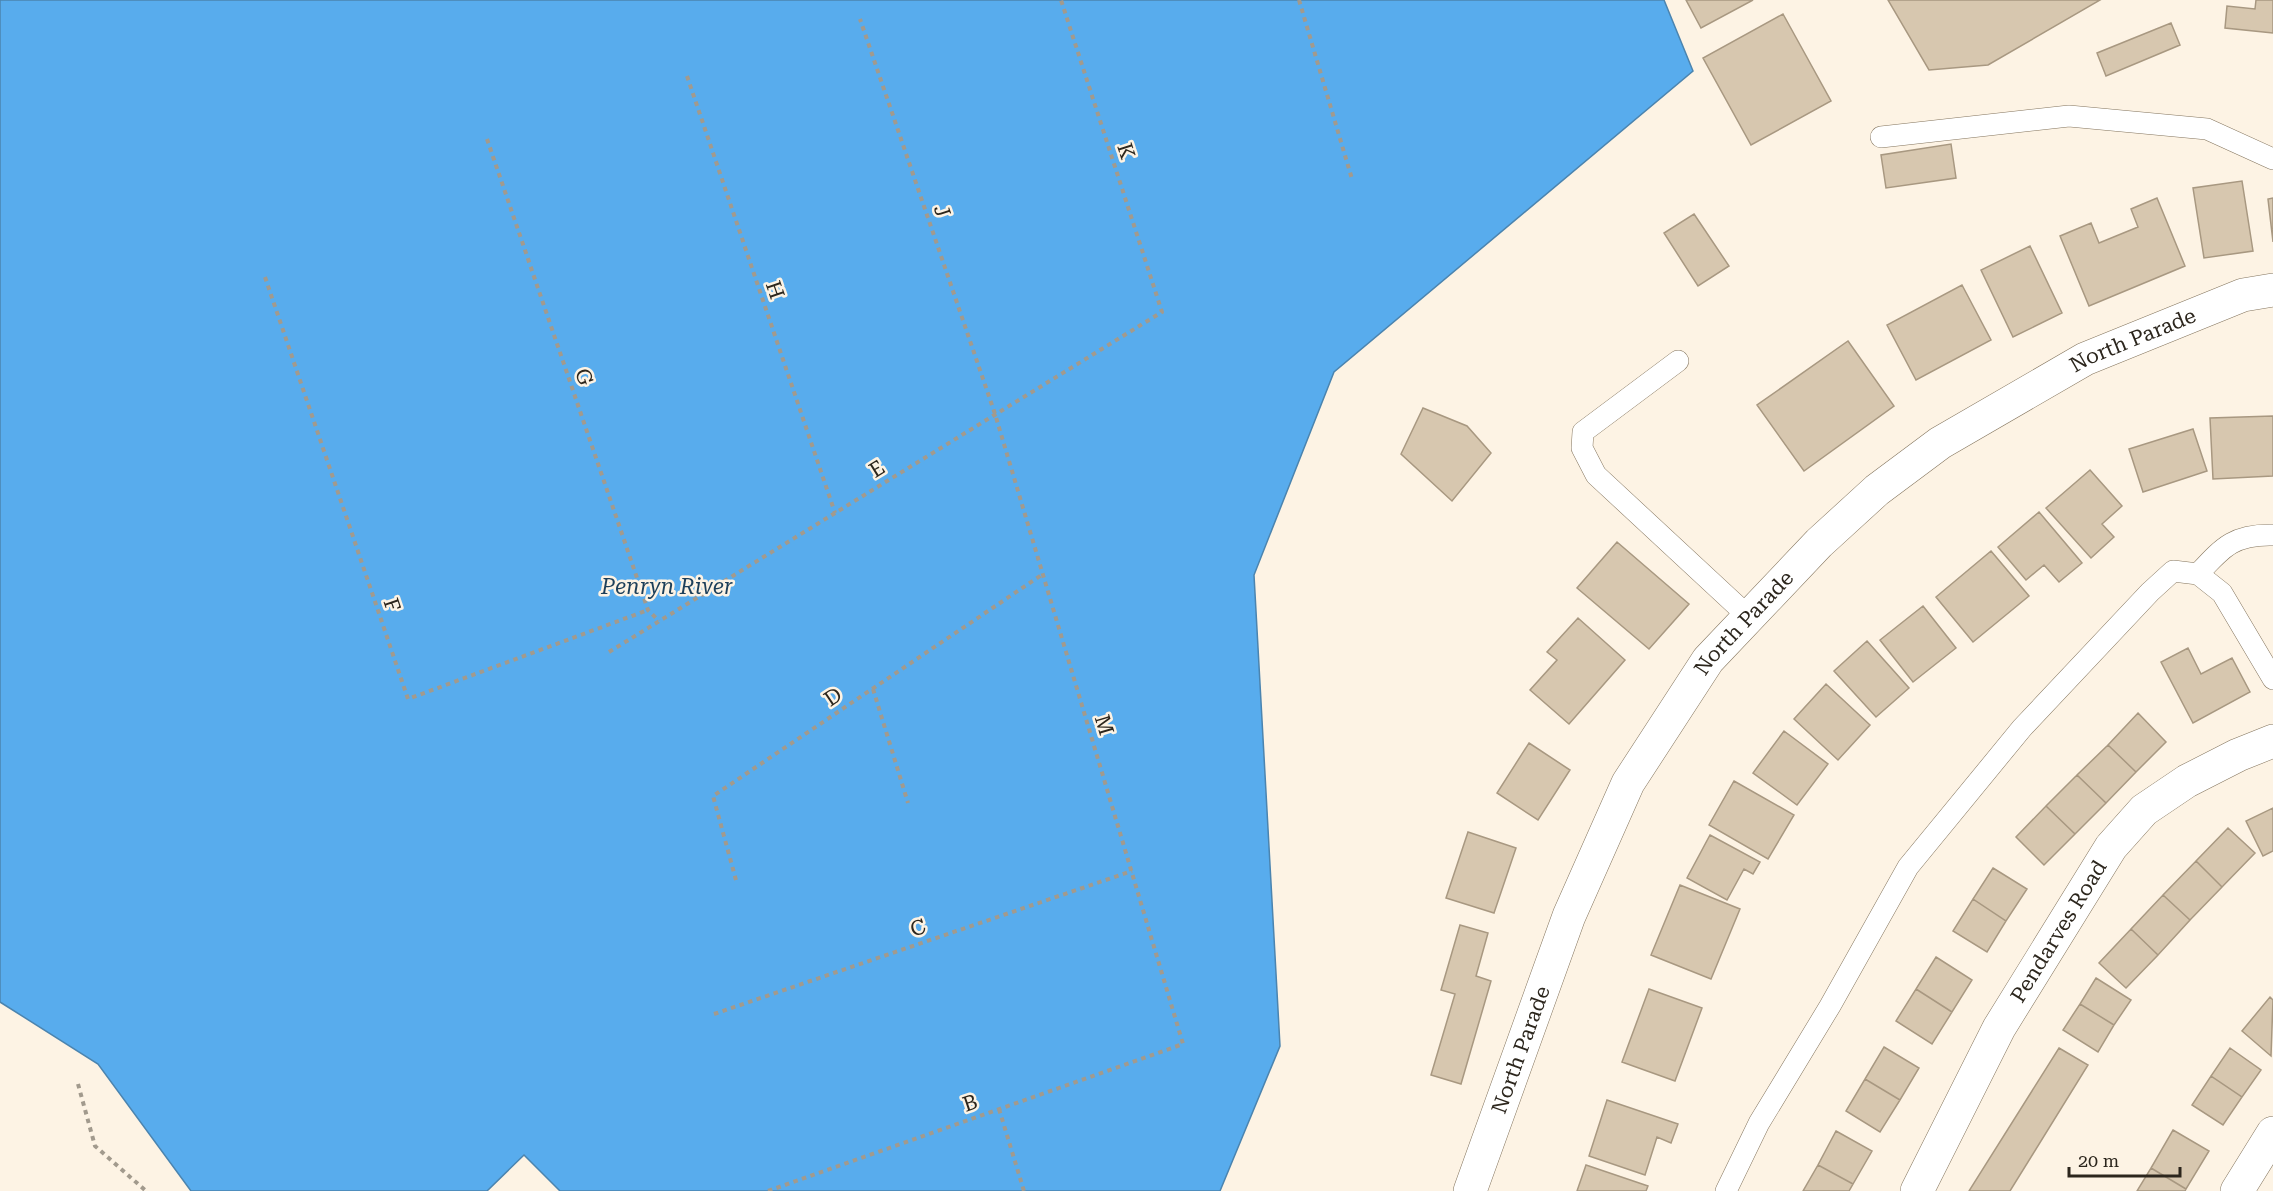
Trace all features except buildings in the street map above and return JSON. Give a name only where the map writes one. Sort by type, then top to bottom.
[{"type":"street","name":"North Parade","points":[[1470,1191],[1569,916],[1628,783],[1708,660],[1819,543],[1877,490],[1940,443],[2085,359],[2242,295],[2273,290]]},
{"type":"street","name":"Pendarves Road","points":[[1917,1191],[1999,1028],[2111,847],[2144,810],[2187,781],[2238,754],[2273,741]]},
{"type":"street","points":[[2237,1191],[2273,1133]]},
{"type":"lane","points":[[1881,136],[2069,116],[2207,129],[2273,159]]},
{"type":"lane","points":[[1678,361],[1583,432],[1582,448],[1596,475],[1749,617]]},
{"type":"lane","points":[[2198,574],[2221,549],[2237,539],[2273,535]]},
{"type":"lane","points":[[1726,1191],[1760,1123],[1830,1006],[1908,867],[2022,728],[2150,592],[2173,571],[2198,574],[2222,593],[2273,678]]},
{"type":"path","name":"K","points":[[1061,0],[1162,312]]},
{"type":"path","points":[[1299,0],[1352,179]]},
{"type":"path","name":"J","points":[[860,19],[995,414]]},
{"type":"path","name":"H","points":[[687,76],[835,513]]},
{"type":"path","name":"G","points":[[486,139],[648,610],[659,621]]},
{"type":"path","name":"F","points":[[265,277],[408,699],[648,610]]},
{"type":"path","name":"E","points":[[609,652],[1162,312]]},
{"type":"path","name":"M","points":[[995,414],[1183,1044]]},
{"type":"path","name":"D","points":[[736,880],[713,796],[1043,574]]},
{"type":"path","points":[[873,688],[908,803]]},
{"type":"path","name":"C","points":[[714,1014],[1132,871]]},
{"type":"path","name":"B","points":[[768,1191],[1183,1044]]},
{"type":"path","points":[[78,1083],[95,1146],[146,1191]]},
{"type":"path","points":[[999,1109],[1024,1191]]},
{"type":"water","name":"Penryn River","points":[[0,0],[1664,0],[1693,71],[1334,372],[1254,575],[1280,1046],[1220,1191],[560,1191],[524,1155],[487,1191],[191,1191],[98,1064],[0,1002]]}]
